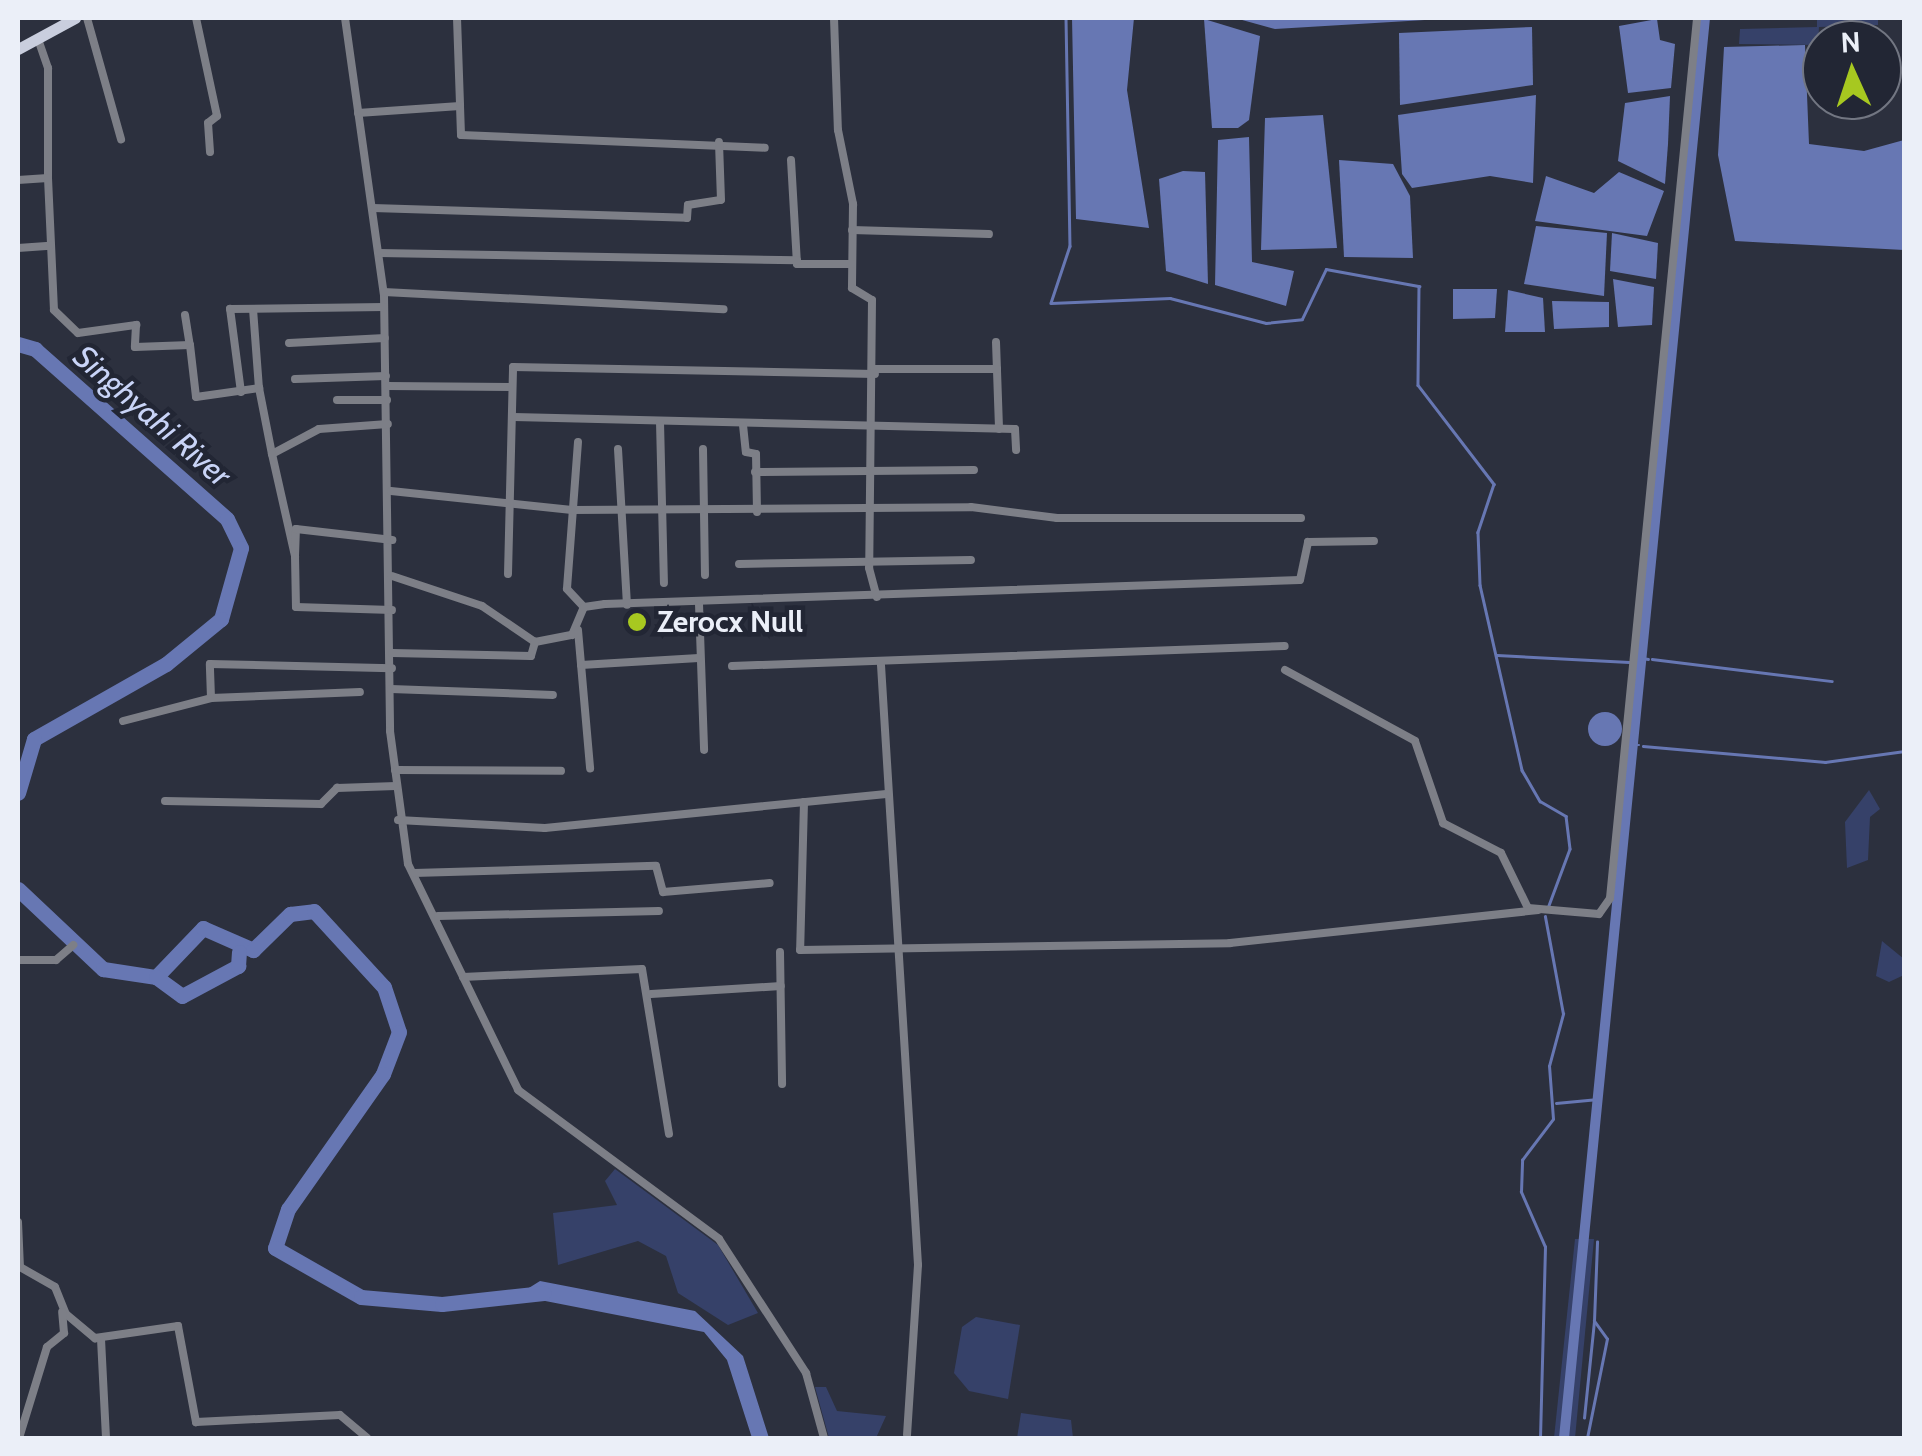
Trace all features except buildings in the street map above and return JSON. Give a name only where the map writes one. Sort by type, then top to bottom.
[{"type":"main road","points":[[18,49],[75,18]]},
{"type":"street","points":[[87,18],[121,138]]},
{"type":"street","points":[[196,18],[218,116],[208,123],[210,152]]},
{"type":"street","points":[[345,18],[384,292],[395,770],[398,820],[414,873],[438,916],[462,976],[518,1090],[719,1239],[806,1373],[824,1438]]},
{"type":"street","points":[[457,18],[461,135],[719,142],[765,148]]},
{"type":"street","points":[[834,18],[852,230],[852,288],[872,300],[869,561],[877,597]]},
{"type":"street","points":[[804,802],[800,950],[894,944],[1180,946],[1538,910],[1599,914],[1610,898],[1697,18]]},
{"type":"street","points":[[38,39],[48,68],[54,310],[78,333],[136,325],[136,347],[190,345]]},
{"type":"street","points":[[358,113],[460,106]]},
{"type":"street","points":[[373,208],[686,218],[688,205],[721,200],[719,142]]},
{"type":"street","points":[[791,160],[797,260]]},
{"type":"street","points":[[18,180],[48,178]]},
{"type":"street","points":[[852,230],[988,234]]},
{"type":"street","points":[[18,248],[50,246]]},
{"type":"street","points":[[379,254],[852,264]]},
{"type":"street","points":[[384,292],[724,309]]},
{"type":"street","points":[[240,392],[230,309],[384,306]]},
{"type":"street","points":[[253,309],[260,388],[295,556]]},
{"type":"street","points":[[185,315],[196,397],[260,388]]},
{"type":"street","points":[[289,343],[385,338]]},
{"type":"street","points":[[996,342],[999,429]]},
{"type":"street","points":[[508,574],[512,367],[874,372],[997,369]]},
{"type":"street","points":[[295,379],[512,387]]},
{"type":"street","points":[[337,400],[387,400]]},
{"type":"street","points":[[514,417],[1015,429],[1016,450]]},
{"type":"street","points":[[660,422],[664,582]]},
{"type":"street","points":[[272,454],[319,429],[388,424]]},
{"type":"street","points":[[742,425],[756,472],[757,512]]},
{"type":"street","points":[[578,442],[567,589],[584,607]]},
{"type":"street","points":[[618,448],[617,511],[626,604]]},
{"type":"street","points":[[703,449],[705,575]]},
{"type":"street","points":[[756,472],[974,470]]},
{"type":"street","points":[[390,490],[572,510],[1301,518]]},
{"type":"street","points":[[392,540],[296,529],[295,556],[296,607],[392,610]]},
{"type":"street","points":[[584,607],[1300,580],[1308,542],[1374,541]]},
{"type":"street","points":[[739,564],[971,560]]},
{"type":"street","points":[[392,576],[482,606],[535,642],[578,630]]},
{"type":"street","points":[[699,604],[704,750]]},
{"type":"street","points":[[584,607],[578,630],[590,768]]},
{"type":"street","points":[[392,652],[531,656],[535,642]]},
{"type":"street","points":[[732,666],[1285,646]]},
{"type":"street","points":[[581,665],[699,658]]},
{"type":"street","points":[[211,698],[210,664],[392,668]]},
{"type":"street","points":[[881,665],[894,944],[918,1265],[907,1435]]},
{"type":"street","points":[[1284,670],[1415,741],[1443,823],[1501,853],[1538,910]]},
{"type":"street","points":[[392,688],[553,695]]},
{"type":"street","points":[[122,721],[211,698],[360,692]]},
{"type":"street","points":[[395,770],[561,771]]},
{"type":"street","points":[[165,801],[321,804],[337,788],[396,786]]},
{"type":"street","points":[[398,820],[545,828],[886,794]]},
{"type":"street","points":[[414,873],[656,866],[663,892],[770,883]]},
{"type":"street","points":[[438,916],[659,911]]},
{"type":"street","points":[[18,960],[56,960],[73,945]]},
{"type":"street","points":[[780,952],[782,1084]]},
{"type":"street","points":[[462,976],[642,969],[650,994],[669,1134]]},
{"type":"street","points":[[650,994],[781,986]]},
{"type":"street","points":[[18,1222],[20,1267],[54,1286],[62,1307],[64,1332],[47,1348],[19,1438]]},
{"type":"street","points":[[62,1307],[101,1340],[106,1438]]},
{"type":"street","points":[[101,1340],[178,1326],[196,1422],[340,1416],[366,1438]]},
{"type":"shaded area","points":[[1072,18],[1134,18],[1127,90],[1149,228],[1076,219]]},
{"type":"shaded area","points":[[1235,18],[1458,18],[1275,29]]},
{"type":"shaded area","points":[[1817,18],[1878,18],[1878,20]]},
{"type":"shaded area","points":[[1204,19],[1260,36],[1249,120],[1238,128],[1212,128]]},
{"type":"shaded area","points":[[1657,19],[1660,40],[1675,44],[1671,88],[1628,93],[1619,26]]},
{"type":"shaded area","points":[[1532,27],[1533,85],[1400,105],[1399,33]]},
{"type":"shaded area","points":[[1802,27],[1802,45],[1739,44],[1740,29]]},
{"type":"shaded area","points":[[1802,45],[1802,120],[1808,120],[1809,144],[1864,151],[1904,140],[1904,250],[1735,241],[1718,155],[1724,47]]},
{"type":"shaded area","points":[[1536,95],[1533,183],[1490,176],[1412,188],[1402,174],[1398,115]]},
{"type":"shaded area","points":[[1670,96],[1665,184],[1618,161],[1625,103]]},
{"type":"shaded area","points":[[1323,115],[1337,248],[1261,250],[1265,118]]},
{"type":"shaded area","points":[[1249,137],[1252,262],[1294,271],[1286,306],[1215,285],[1218,140]]},
{"type":"shaded area","points":[[1339,160],[1393,164],[1410,196],[1413,258],[1344,257]]},
{"type":"shaded area","points":[[1183,171],[1205,172],[1208,284],[1166,271],[1159,179]]},
{"type":"shaded area","points":[[1619,172],[1664,191],[1647,236],[1535,221],[1546,176],[1594,193]]},
{"type":"shaded area","points":[[1536,226],[1607,233],[1604,296],[1524,284]]},
{"type":"shaded area","points":[[1612,233],[1658,243],[1656,279],[1610,271]]},
{"type":"shaded area","points":[[1613,279],[1654,287],[1652,325],[1618,327]]},
{"type":"shaded area","points":[[1453,289],[1497,289],[1495,318],[1453,319]]},
{"type":"shaded area","points":[[1508,290],[1543,298],[1545,332],[1505,332]]},
{"type":"shaded area","points":[[1552,301],[1609,302],[1609,327],[1554,329]]},
{"type":"shaded area","points":[[1605,712],[1617,717],[1622,729],[1617,741],[1605,746],[1593,741],[1588,729],[1593,717]]},
{"type":"shaded area","points":[[1869,790],[1880,809],[1870,817],[1868,860],[1847,868],[1845,822]]},
{"type":"shaded area","points":[[1882,941],[1904,959],[1904,975],[1889,982],[1876,976]]},
{"type":"shaded area","points":[[615,1169],[718,1245],[758,1313],[728,1325],[678,1293],[666,1256],[638,1241],[558,1265],[553,1213],[617,1205],[605,1181]]},
{"type":"shaded area","points":[[1575,1239],[1594,1239],[1575,1438],[1554,1438]]},
{"type":"shaded area","points":[[540,1281],[695,1311],[743,1356],[769,1438],[752,1438],[727,1360],[704,1332],[535,1299],[524,1291]]},
{"type":"shaded area","points":[[976,1317],[1020,1325],[1008,1399],[969,1391],[954,1373],[962,1327]]},
{"type":"shaded area","points":[[815,1387],[826,1387],[837,1411],[886,1416],[876,1438],[829,1438]]},
{"type":"shaded area","points":[[1021,1413],[1071,1420],[1073,1438],[1017,1438]]},
{"type":"waterway","points":[[1066,18],[1070,246],[1051,303],[1170,298],[1266,323],[1302,319],[1326,269],[1419,286],[1418,385],[1494,484],[1478,532],[1480,585],[1522,770],[1540,801],[1566,816],[1570,849],[1548,908]]},
{"type":"waterway","points":[[1564,1438],[1705,18]]},
{"type":"waterway","name":"Singhyahi River","points":[[18,344],[35,349],[227,519],[241,548],[221,619],[166,664],[34,739],[18,793]]},
{"type":"waterway","points":[[1497,655],[1629,662]]},
{"type":"waterway","points":[[1642,658],[1648,659]]},
{"type":"waterway","points":[[1652,659],[1832,681]]},
{"type":"waterway","points":[[1637,663],[1642,664]]},
{"type":"waterway","points":[[1634,745],[1639,745]]},
{"type":"waterway","points":[[1643,746],[1825,762],[1904,751]]},
{"type":"waterway","name":"Singhyahi River","points":[[18,889],[103,969],[156,977],[203,928],[253,950],[290,914],[314,911],[384,987],[399,1032],[383,1074],[288,1209],[275,1248],[361,1297],[442,1304],[543,1293]]},
{"type":"waterway","points":[[1540,1438],[1545,1247],[1521,1192],[1522,1160],[1553,1119],[1549,1066],[1563,1014],[1545,917]]},
{"type":"waterway","name":"Singhyahi River","points":[[156,977],[182,996],[238,966],[239,952]]},
{"type":"waterway","points":[[1556,1103],[1598,1099]]},
{"type":"waterway","points":[[1587,1438],[1607,1339],[1594,1321],[1597,1242]]},
{"type":"waterway","points":[[1584,1418],[1594,1322]]},
{"type":"place","name":"Zerocx Null","points":[[637,622]]}]
